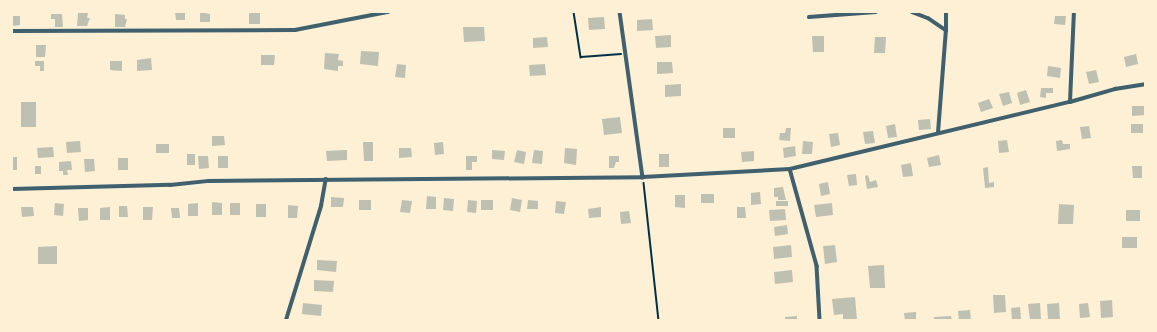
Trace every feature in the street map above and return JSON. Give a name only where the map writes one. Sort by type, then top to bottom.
[{"type":"street","points":[[12,31],[295,30],[388,12]]},
{"type":"street","points":[[620,12],[643,177]]},
{"type":"street","points":[[809,17],[876,12]]},
{"type":"street","points":[[912,12],[928,18],[946,30]]},
{"type":"street","points":[[938,133],[946,12]]},
{"type":"street","points":[[1070,102],[1074,12]]},
{"type":"street","points":[[12,189],[170,185],[209,181],[643,177],[790,169],[1070,102],[1114,89],[1145,84]]},
{"type":"street","points":[[790,169],[817,266],[820,320]]},
{"type":"street","points":[[286,320],[321,206],[326,179]]},
{"type":"path","points":[[574,12],[580,57],[626,54]]},
{"type":"path","points":[[643,177],[659,320]]},
{"type":"building","points":[[175,12],[185,12],[185,20],[176,20]]},
{"type":"building","points":[[200,12],[210,14],[210,22],[200,22]]},
{"type":"building","points":[[249,12],[260,12],[260,24],[249,24]]},
{"type":"building","points":[[78,13],[88,13],[87,18],[90,18],[87,26],[77,26]]},
{"type":"building","points":[[51,14],[62,14],[63,27],[55,27],[55,19],[51,19]]},
{"type":"building","points":[[115,14],[125,15],[125,19],[127,19],[125,27],[115,27]]},
{"type":"building","points":[[12,16],[20,16],[20,25],[12,26]]},
{"type":"building","points":[[1055,16],[1066,16],[1065,25],[1054,24]]},
{"type":"building","points":[[604,17],[605,29],[589,30],[588,18]]},
{"type":"building","points":[[652,19],[653,30],[637,31],[637,20]]},
{"type":"building","points":[[463,27],[484,27],[485,41],[464,42]]},
{"type":"building","points":[[671,35],[671,47],[656,48],[655,36]]},
{"type":"building","points":[[812,36],[824,36],[824,52],[813,52]]},
{"type":"building","points":[[547,37],[548,47],[533,48],[533,38]]},
{"type":"building","points":[[875,37],[886,37],[885,53],[874,53]]},
{"type":"building","points":[[36,45],[46,45],[45,57],[36,57]]},
{"type":"building","points":[[361,51],[379,52],[378,66],[360,64]]},
{"type":"building","points":[[325,53],[339,54],[338,60],[343,61],[343,66],[338,66],[338,71],[324,69]]},
{"type":"building","points":[[1136,54],[1138,64],[1126,67],[1124,57]]},
{"type":"building","points":[[261,55],[275,55],[274,65],[261,65]]},
{"type":"building","points":[[151,58],[152,70],[137,71],[137,60]]},
{"type":"building","points":[[35,61],[44,61],[44,71],[40,71],[40,66],[35,66]]},
{"type":"building","points":[[110,61],[122,61],[122,71],[110,70]]},
{"type":"building","points":[[657,62],[672,62],[673,73],[657,74]]},
{"type":"building","points":[[397,64],[406,65],[405,78],[395,77]]},
{"type":"building","points":[[545,64],[546,75],[530,76],[529,65]]},
{"type":"building","points":[[1048,66],[1061,68],[1060,78],[1047,76]]},
{"type":"building","points":[[1096,70],[1099,82],[1089,84],[1086,72]]},
{"type":"building","points":[[681,84],[681,96],[665,97],[665,85]]},
{"type":"building","points":[[1041,88],[1053,88],[1053,93],[1046,93],[1046,98],[1040,97]]},
{"type":"building","points":[[1026,90],[1030,102],[1020,105],[1017,93]]},
{"type":"building","points":[[1009,92],[1012,103],[1003,106],[999,94]]},
{"type":"building","points":[[989,99],[993,108],[981,112],[978,103]]},
{"type":"building","points":[[21,102],[36,102],[36,127],[21,127]]},
{"type":"building","points":[[1132,106],[1144,106],[1145,115],[1132,116]]},
{"type":"building","points":[[620,117],[622,133],[604,135],[602,119]]},
{"type":"building","points":[[930,119],[931,129],[919,130],[918,120]]},
{"type":"building","points":[[895,124],[897,137],[888,138],[886,126]]},
{"type":"building","points":[[1131,124],[1143,124],[1143,133],[1131,133]]},
{"type":"building","points":[[1089,126],[1091,138],[1082,139],[1080,127]]},
{"type":"building","points":[[723,128],[735,128],[735,138],[723,138]]},
{"type":"building","points":[[786,128],[791,128],[790,141],[779,140],[780,133],[785,133]]},
{"type":"building","points":[[873,131],[875,143],[865,144],[863,132]]},
{"type":"building","points":[[838,133],[840,145],[831,147],[829,134]]},
{"type":"building","points":[[212,136],[224,136],[225,145],[212,146]]},
{"type":"building","points":[[1007,140],[1009,152],[999,153],[998,141]]},
{"type":"building","points":[[1062,140],[1063,144],[1070,144],[1070,149],[1057,151],[1056,141]]},
{"type":"building","points":[[80,141],[81,152],[67,153],[66,142]]},
{"type":"building","points":[[803,141],[813,142],[812,154],[802,154]]},
{"type":"building","points":[[363,142],[373,142],[373,161],[364,161]]},
{"type":"building","points":[[443,142],[444,154],[435,155],[434,143]]},
{"type":"building","points":[[156,144],[169,144],[169,153],[156,153]]},
{"type":"building","points":[[795,146],[796,156],[784,158],[783,148]]},
{"type":"building","points":[[53,147],[54,157],[38,158],[37,148]]},
{"type":"building","points":[[399,148],[411,148],[412,157],[399,158]]},
{"type":"building","points":[[565,148],[577,149],[576,165],[564,163]]},
{"type":"building","points":[[347,150],[347,160],[327,161],[326,151]]},
{"type":"building","points":[[492,150],[505,151],[504,160],[492,159]]},
{"type":"building","points":[[517,150],[526,152],[524,164],[514,162]]},
{"type":"building","points":[[534,150],[543,151],[542,164],[532,163]]},
{"type":"building","points":[[754,151],[754,161],[742,162],[741,152]]},
{"type":"building","points":[[187,154],[195,154],[195,165],[187,165]]},
{"type":"building","points":[[659,154],[669,154],[669,167],[659,167]]},
{"type":"building","points":[[939,155],[941,165],[929,167],[927,158]]},
{"type":"building","points":[[198,156],[208,156],[209,168],[199,169]]},
{"type":"building","points":[[218,156],[228,156],[228,168],[218,168]]},
{"type":"building","points":[[466,156],[477,156],[477,162],[472,162],[472,170],[466,170]]},
{"type":"building","points":[[609,156],[619,156],[619,162],[616,162],[614,168],[609,168]]},
{"type":"building","points":[[12,157],[17,157],[17,170],[12,170]]},
{"type":"building","points":[[118,158],[128,158],[128,170],[118,170]]},
{"type":"building","points":[[84,159],[94,159],[95,171],[85,172]]},
{"type":"building","points":[[71,161],[72,170],[67,170],[68,175],[63,175],[63,171],[59,171],[59,162]]},
{"type":"building","points":[[911,163],[913,176],[903,177],[901,165]]},
{"type":"building","points":[[35,166],[41,166],[41,174],[35,174]]},
{"type":"building","points":[[1132,166],[1142,166],[1142,178],[1133,178]]},
{"type":"building","points":[[988,167],[989,183],[994,182],[994,187],[985,188],[983,168]]},
{"type":"building","points":[[856,174],[857,185],[849,186],[847,175]]},
{"type":"building","points":[[868,175],[870,182],[876,180],[878,187],[867,189],[865,176]]},
{"type":"building","points":[[828,182],[830,194],[821,196],[819,184]]},
{"type":"building","points":[[783,187],[786,200],[778,200],[778,197],[774,197],[774,188]]},
{"type":"building","points":[[760,192],[761,204],[751,205],[751,193]]},
{"type":"building","points":[[701,194],[714,194],[714,203],[701,203]]},
{"type":"building","points":[[675,195],[685,195],[685,208],[675,207]]},
{"type":"building","points":[[427,196],[436,197],[436,209],[426,209]]},
{"type":"building","points":[[331,197],[344,198],[343,207],[331,207]]},
{"type":"building","points":[[444,198],[454,199],[453,211],[443,210]]},
{"type":"building","points":[[512,198],[522,200],[520,212],[510,210]]},
{"type":"building","points":[[359,200],[371,200],[371,210],[359,210]]},
{"type":"building","points":[[402,200],[412,201],[410,213],[400,212]]},
{"type":"building","points":[[468,200],[477,201],[476,213],[467,212]]},
{"type":"building","points":[[481,200],[493,200],[493,210],[481,210]]},
{"type":"building","points":[[528,200],[538,201],[538,209],[527,209]]},
{"type":"building","points":[[556,201],[566,202],[564,214],[555,213]]},
{"type":"building","points":[[776,201],[788,201],[788,206],[776,206]]},
{"type":"building","points":[[212,202],[222,203],[222,215],[212,215]]},
{"type":"building","points":[[55,203],[64,204],[63,216],[54,215]]},
{"type":"building","points":[[198,203],[198,216],[188,216],[188,204]]},
{"type":"building","points":[[230,203],[240,203],[240,215],[230,215]]},
{"type":"building","points":[[832,203],[833,215],[816,217],[814,205]]},
{"type":"building","points":[[256,204],[266,204],[266,217],[256,217]]},
{"type":"building","points":[[1059,204],[1074,205],[1073,224],[1058,224]]},
{"type":"building","points":[[288,205],[298,206],[297,218],[288,218]]},
{"type":"building","points":[[119,206],[127,206],[128,217],[119,217]]},
{"type":"building","points":[[21,207],[33,207],[34,216],[22,217]]},
{"type":"building","points":[[110,207],[110,220],[100,220],[100,208]]},
{"type":"building","points":[[143,207],[153,207],[152,220],[143,220]]},
{"type":"building","points":[[601,207],[601,217],[589,218],[588,209]]},
{"type":"building","points":[[737,207],[745,207],[746,218],[737,218]]},
{"type":"building","points":[[78,208],[88,208],[88,220],[79,221]]},
{"type":"building","points":[[171,208],[179,208],[180,218],[172,218]]},
{"type":"building","points":[[785,209],[786,220],[770,221],[769,210]]},
{"type":"building","points":[[1126,210],[1140,210],[1140,221],[1126,221]]},
{"type":"building","points":[[629,211],[631,223],[621,224],[620,212]]},
{"type":"building","points":[[787,225],[788,234],[775,236],[774,227]]},
{"type":"building","points":[[1122,237],[1137,237],[1137,248],[1122,248]]},
{"type":"building","points":[[791,245],[792,257],[774,259],[773,247]]},
{"type":"building","points":[[835,245],[837,262],[825,264],[823,246]]},
{"type":"building","points":[[57,246],[57,264],[38,264],[38,247]]},
{"type":"building","points":[[317,260],[337,261],[336,272],[317,270]]},
{"type":"building","points":[[884,265],[885,288],[870,288],[868,266]]},
{"type":"building","points":[[792,270],[793,282],[775,284],[774,272]]},
{"type":"building","points":[[314,280],[334,281],[333,292],[314,291]]},
{"type":"building","points":[[993,295],[1005,295],[1006,312],[994,313]]},
{"type":"building","points":[[855,297],[857,320],[843,320],[843,314],[834,315],[832,299]]},
{"type":"building","points":[[1112,300],[1113,317],[1101,318],[1100,301]]},
{"type":"building","points":[[303,303],[322,305],[321,316],[302,314]]},
{"type":"building","points":[[1040,303],[1041,320],[1030,320],[1028,304]]},
{"type":"building","points":[[1059,303],[1060,320],[1048,320],[1047,304]]},
{"type":"building","points":[[1088,303],[1090,317],[1080,318],[1079,304]]},
{"type":"building","points":[[1020,307],[1021,320],[1012,320],[1011,308]]},
{"type":"building","points":[[970,310],[971,320],[959,320],[958,311]]},
{"type":"building","points":[[916,312],[916,320],[905,320],[904,313]]},
{"type":"building","points":[[797,316],[797,320],[785,320],[785,317]]},
{"type":"building","points":[[951,316],[952,320],[934,320],[934,317]]}]
